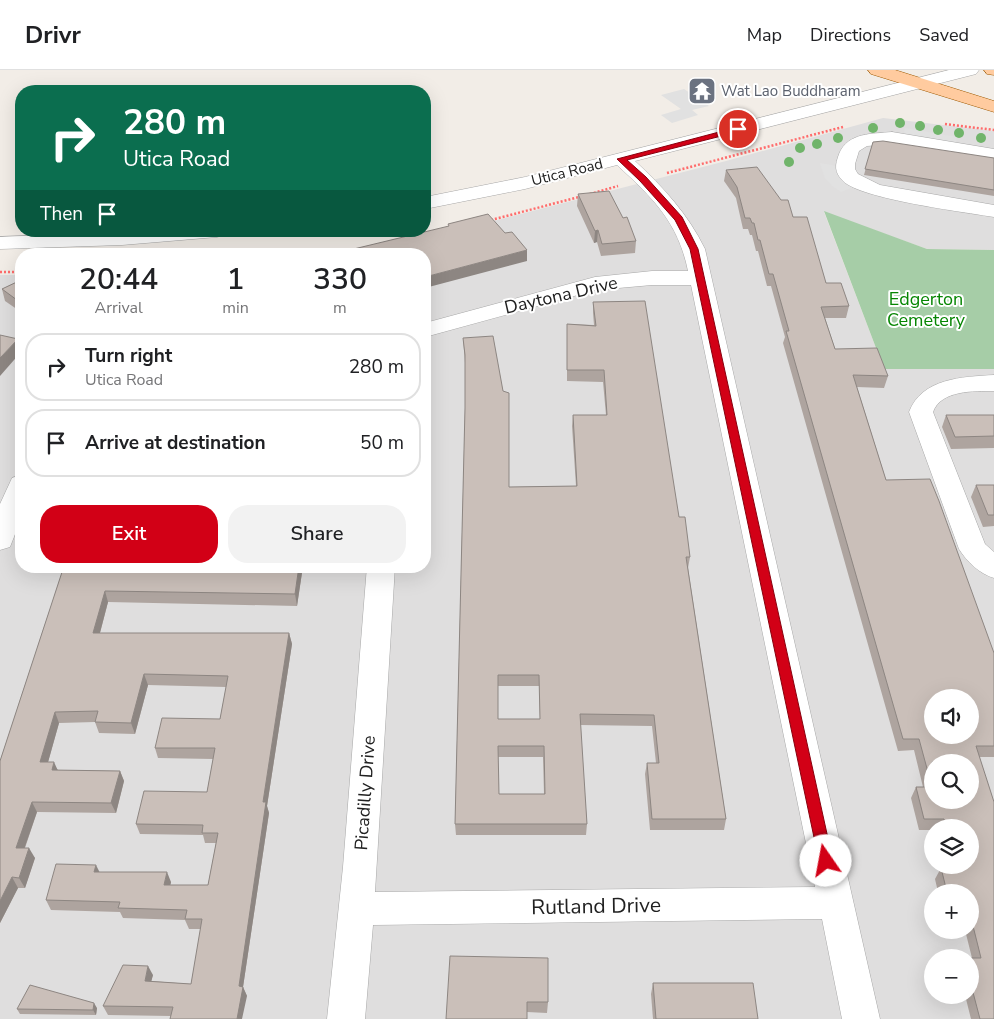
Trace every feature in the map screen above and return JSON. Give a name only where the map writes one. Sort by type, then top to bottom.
[{"type":"main road","points":[[877,70],[994,107]]},
{"type":"street","name":"Utica Road","points":[[431,202],[525,183],[970,70]]},
{"type":"street","points":[[994,155],[892,138],[875,138],[862,141],[851,148],[844,164],[845,170],[851,178],[875,190],[994,210]]},
{"type":"street","points":[[621,159],[643,179],[679,219],[694,249],[861,1019]]},
{"type":"street","points":[[0,244],[146,237]]},
{"type":"street","name":"Daytona Drive","points":[[431,328],[595,284],[652,278],[700,278]]},
{"type":"street","points":[[994,384],[975,384],[934,392],[922,406],[922,419],[964,529],[973,549],[994,568]]},
{"type":"street","points":[[0,540],[15,500]]},
{"type":"street","name":"Picadilly Drive","points":[[346,1019],[357,909],[381,573]]},
{"type":"street","name":"Rutland Drive","points":[[357,909],[835,903]]},
{"type":"path","points":[[663,174],[851,125]]},
{"type":"path","points":[[485,220],[600,190]]},
{"type":"path","points":[[0,272],[15,272]]},
{"type":"shaded area","points":[[684,89],[709,106],[692,110],[698,115],[672,123],[661,115],[681,109],[661,95]]},
{"type":"shaded area","points":[[883,118],[994,131],[994,250],[927,249],[824,212],[884,369],[994,369],[994,1019],[0,1019],[0,275],[15,275],[15,573],[431,573],[431,248],[388,248],[726,161]]},
{"type":"shaded area","points":[[905,128],[957,137],[955,145],[903,137]]},
{"type":"shaded area","points":[[820,163],[837,166],[853,187],[841,192],[832,186],[825,178]]},
{"type":"green space","name":"Edgerton Cemetery","points":[[824,211],[927,249],[994,250],[994,369],[884,369]]},
{"type":"building","points":[[883,141],[994,158],[994,190],[865,169],[873,142]]},
{"type":"building","points":[[757,167],[781,200],[788,200],[793,217],[807,217],[826,283],[841,283],[849,306],[821,307],[835,349],[877,348],[888,376],[853,375],[886,480],[930,479],[994,653],[994,746],[976,746],[979,754],[924,754],[924,757],[919,739],[903,739],[786,331],[789,331],[773,274],[769,274],[754,223],[752,223],[750,218],[745,218],[737,187],[726,170]]},
{"type":"building","points":[[609,191],[623,218],[627,217],[636,241],[602,244],[598,230],[595,231],[578,194]]},
{"type":"building","points":[[488,214],[505,233],[512,232],[527,250],[431,275],[431,248],[358,248],[403,237],[431,237],[431,230],[449,226],[448,224]]},
{"type":"building","points":[[15,283],[15,299],[2,289]]},
{"type":"building","points":[[645,301],[679,517],[685,517],[690,557],[686,557],[726,819],[652,819],[647,763],[659,763],[654,715],[580,714],[587,824],[455,824],[465,408],[465,355],[463,338],[493,336],[503,391],[509,393],[509,487],[577,486],[573,415],[607,415],[604,370],[567,370],[567,324],[596,326],[593,302]],"holes":[[[498,675],[539,675],[540,719],[498,719]],[[498,746],[544,746],[545,794],[499,794]]]},
{"type":"building","points":[[0,335],[15,338],[15,342],[0,358]]},
{"type":"building","points":[[946,415],[994,415],[994,436],[955,437]]},
{"type":"building","points":[[976,485],[994,485],[994,515],[988,515]]},
{"type":"building","points":[[62,573],[298,573],[295,594],[105,591],[93,633],[289,633],[263,802],[266,802],[239,986],[243,987],[237,1019],[170,1019],[173,1007],[103,1006],[123,965],[148,966],[145,981],[191,984],[202,919],[185,919],[187,910],[118,908],[120,902],[46,900],[56,864],[96,865],[94,872],[167,872],[164,885],[208,885],[218,833],[202,833],[203,825],[136,824],[144,791],[207,792],[215,748],[155,748],[162,718],[220,719],[228,676],[144,674],[131,723],[95,722],[98,711],[55,712],[40,762],[54,762],[52,770],[120,771],[111,803],[32,802],[16,848],[29,848],[19,878],[12,877],[0,901],[0,761]]},
{"type":"building","points":[[979,755],[994,802],[994,1019],[980,1019],[976,1004],[979,1004],[979,958],[981,958],[976,939],[979,939],[979,884],[945,884],[942,874],[979,874],[979,819],[924,819],[916,787],[924,787],[924,809],[979,809]]},
{"type":"building","points":[[450,956],[548,958],[548,1002],[527,1002],[527,1019],[446,1019]]},
{"type":"building","points":[[653,983],[753,983],[758,1019],[656,1019]]},
{"type":"building","points":[[30,985],[94,1003],[93,1010],[17,1009]]},
{"type":"place","name":"Wat Lao Buddharam","points":[[702,91]]},
{"type":"route","points":[[738,129],[621,159],[658,194],[679,219],[694,249],[826,861]]}]
